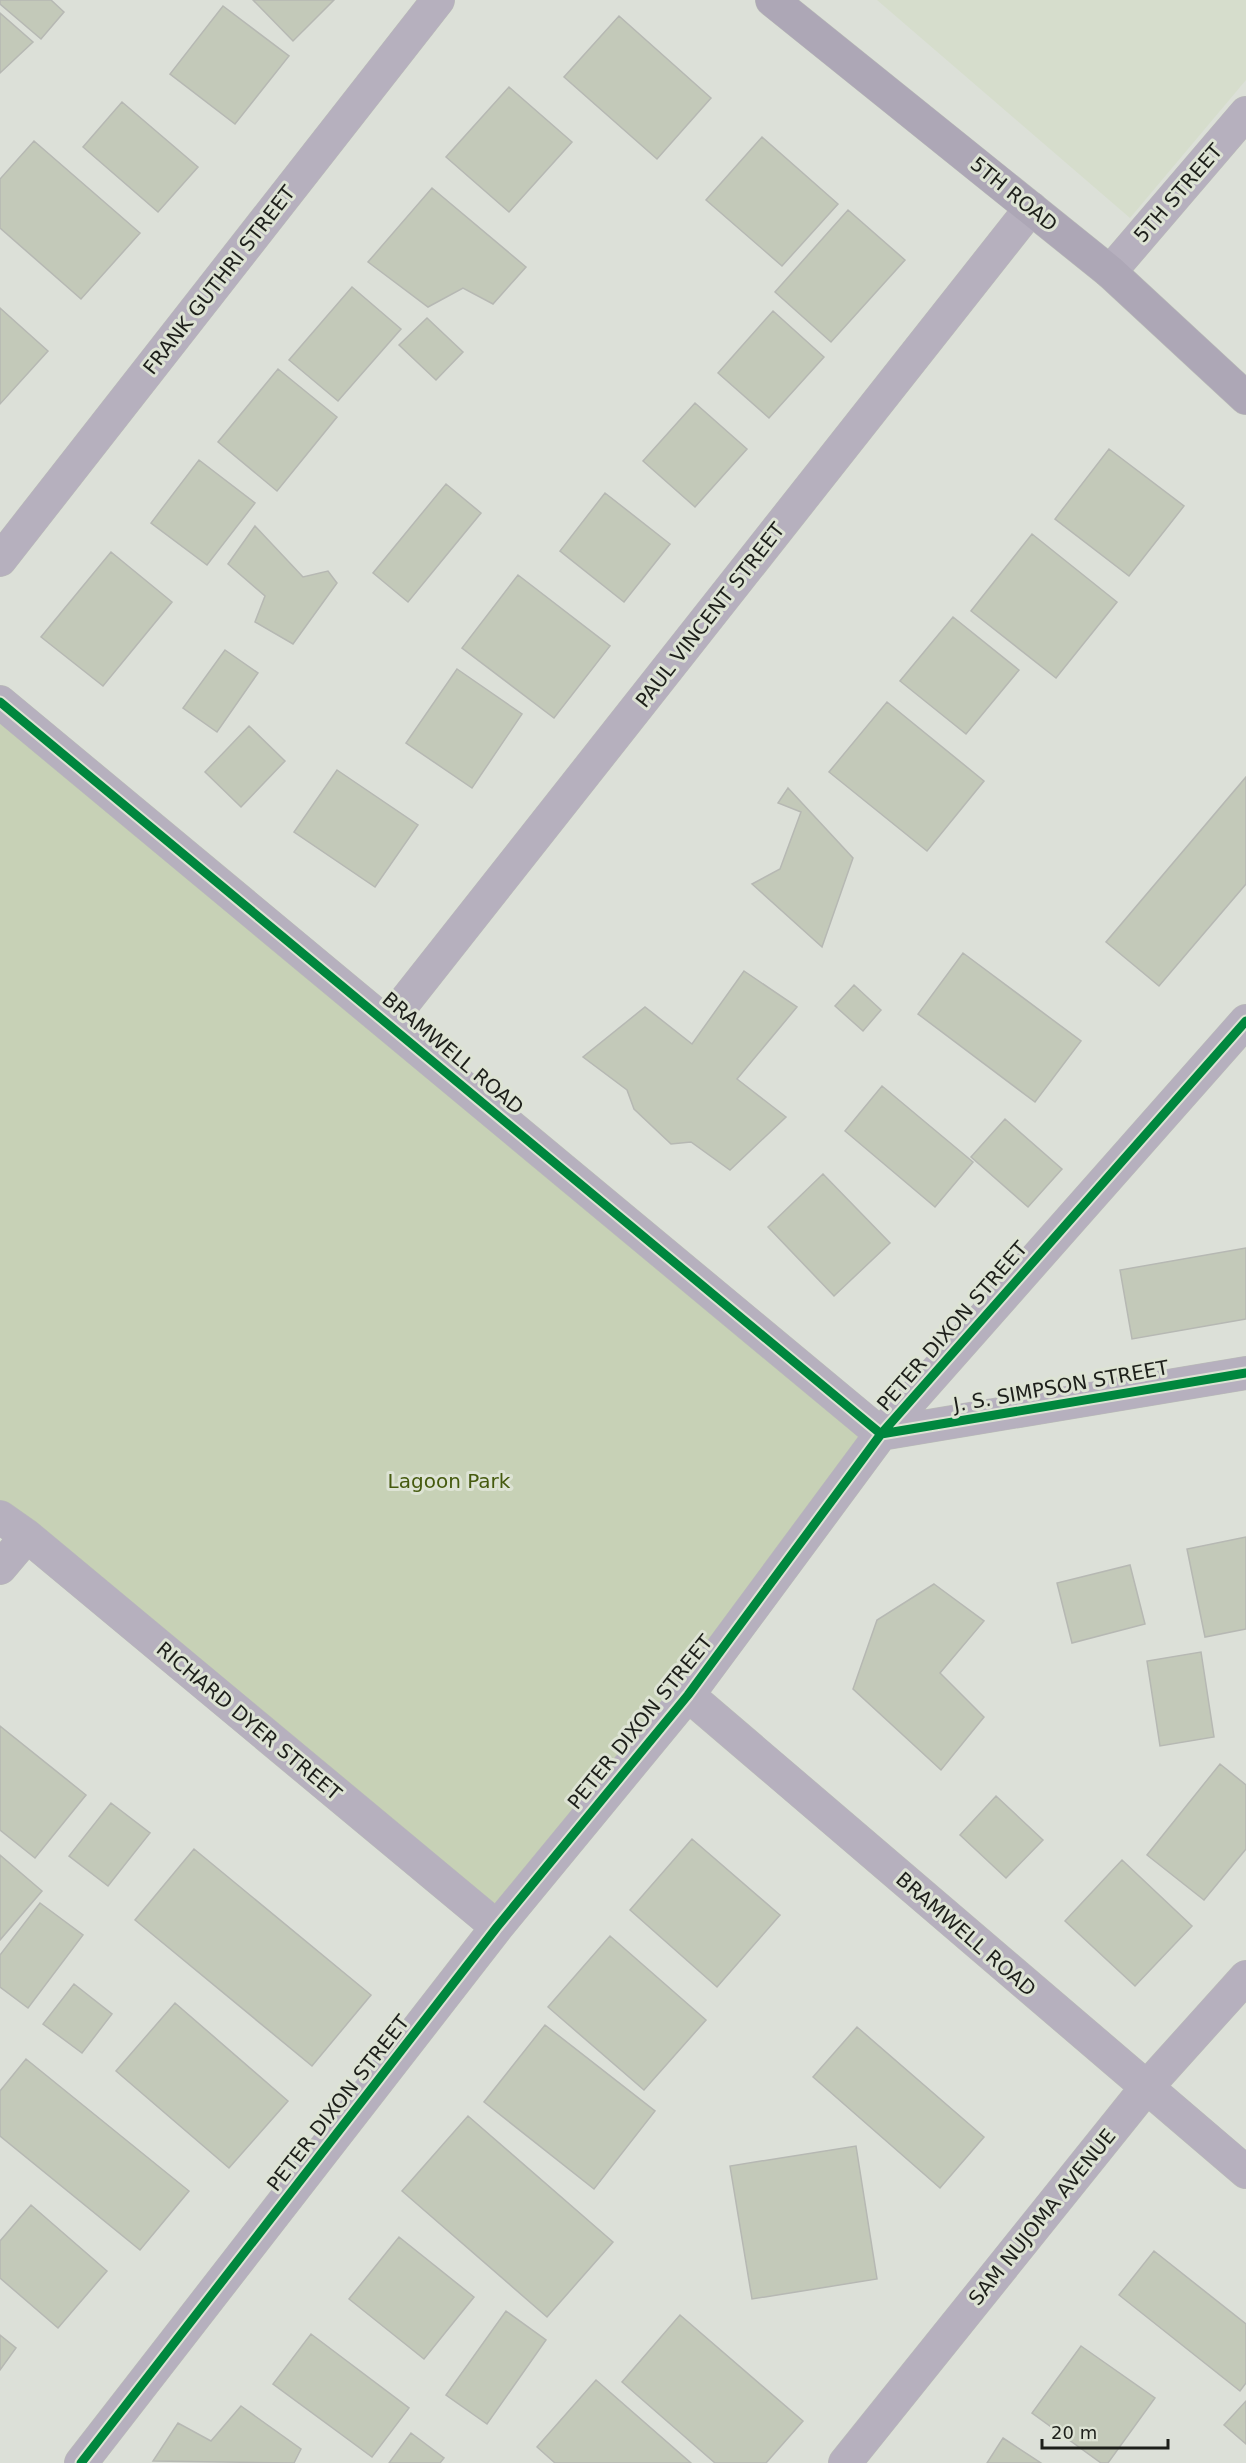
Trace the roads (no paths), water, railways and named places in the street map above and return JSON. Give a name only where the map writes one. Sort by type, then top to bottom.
[{"type":"street","name":"FRANK GUTHRI STREET","points":[[0,560],[438,0]]},
{"type":"street","name":"5TH ROAD","points":[[772,0],[1110,272],[1246,398]]},
{"type":"street","name":"5TH STREET","points":[[1110,272],[1246,113]]},
{"type":"street","name":"PAUL VINCENT STREET","points":[[388,1023],[1031,208]]},
{"type":"street","name":"BRAMWELL ROAD","points":[[0,702],[881,1434]]},
{"type":"street","name":"PETER DIXON STREET","points":[[81,2463],[497,1927],[688,1695],[881,1434],[1246,1021]]},
{"type":"street","name":"J. S. SIMPSON STREET","points":[[881,1434],[1246,1373]]},
{"type":"street","name":"RICHARD DYER STREET","points":[[0,1517],[27,1536],[497,1927]]},
{"type":"street","points":[[0,1568],[27,1536]]},
{"type":"street","name":"BRAMWELL ROAD","points":[[688,1695],[1246,2172]]},
{"type":"street","name":"SAM NUJOMA AVENUE","points":[[845,2463],[1146,2088],[1246,1977]]},
{"type":"park label","name":"Lagoon Park","points":[[449,1481]]}]
